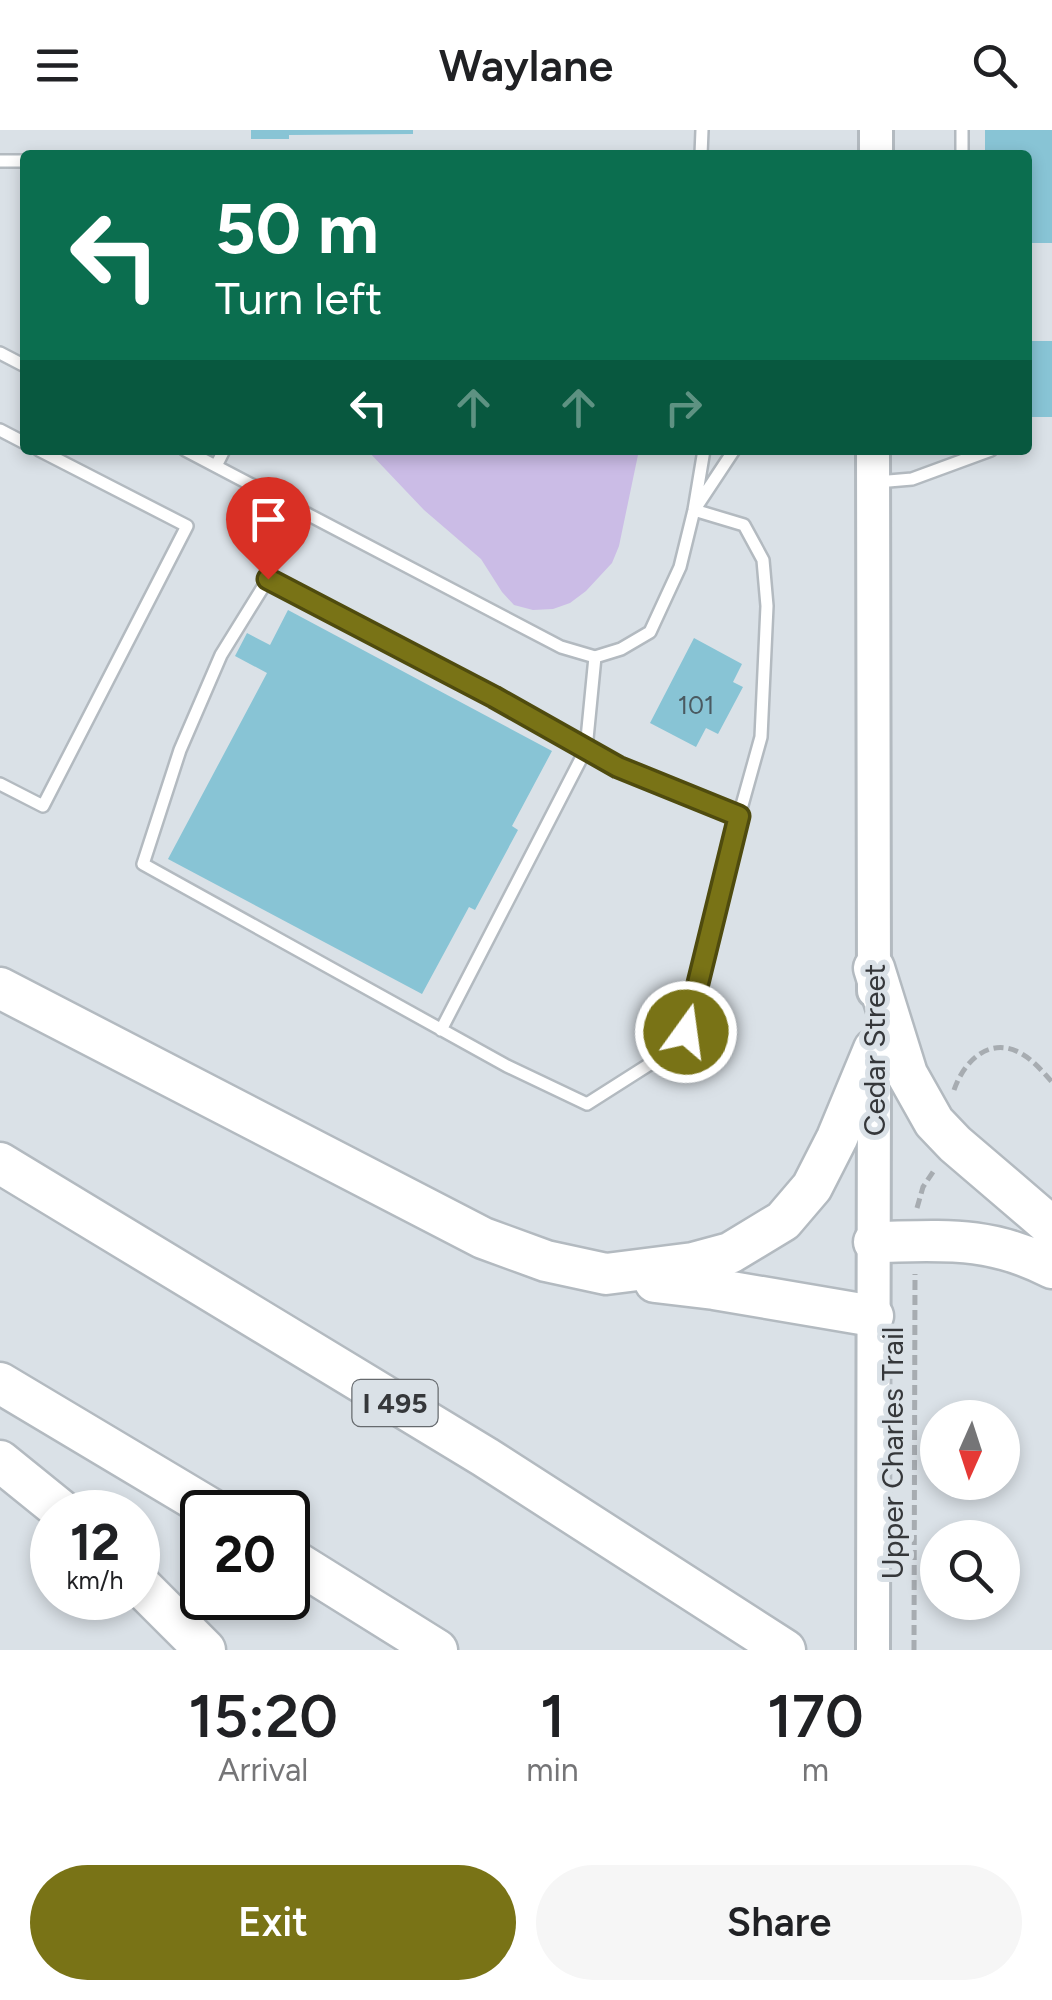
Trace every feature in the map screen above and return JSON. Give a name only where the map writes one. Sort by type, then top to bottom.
[{"type":"highway","points":[[874,968],[907,1074],[934,1122],[1052,1227]]},
{"type":"highway","points":[[0,988],[482,1238],[546,1260],[606,1274],[873,1316]]},
{"type":"highway","points":[[606,1274],[693,1263],[730,1253],[782,1221],[812,1188],[825,1166],[874,1050]]},
{"type":"highway","name":"I 495","points":[[0,1164],[485,1457],[785,1650]]},
{"type":"highway","points":[[874,1242],[984,1243],[1013,1250],[1052,1268]]},
{"type":"highway","points":[[0,1383],[180,1490]]},
{"type":"highway","points":[[0,1461],[36,1490]]},
{"type":"highway","points":[[310,1571],[437,1650]]},
{"type":"highway","points":[[160,1605],[205,1650]]},
{"type":"main road","name":"Cedar Street","points":[[872,1650],[873,466]]},
{"type":"lane","points":[[0,784],[42,806],[187,526],[49,455]]},
{"type":"lane","points":[[195,455],[561,647],[594,656],[621,649],[650,632],[680,567],[703,455]]},
{"type":"lane","points":[[216,466],[222,455]]},
{"type":"lane","points":[[694,510],[731,455]]},
{"type":"lane","points":[[873,466],[912,479],[977,455]]},
{"type":"lane","points":[[694,510],[744,525],[763,560],[767,606],[761,737],[686,1032],[654,1062],[587,1104],[507,1066],[144,864],[180,750],[222,655],[268,579],[618,767],[739,816]]},
{"type":"lane","points":[[441,1030],[586,748],[594,656]]},
{"type":"path","points":[[954,1099],[954,1088],[965,1068],[982,1051],[992,1048],[1021,1053],[1052,1082]]},
{"type":"path","points":[[916,1210],[925,1183],[945,1160]]},
{"type":"path","name":"Upper Charles Trail","points":[[914,1650],[915,1256]]},
{"type":"shaded area","points":[[372,455],[638,455],[612,563],[586,591],[553,609],[533,610],[514,605],[481,559],[424,510]]},
{"type":"building","points":[[251,130],[413,130],[413,134],[251,139]]},
{"type":"building","points":[[985,130],[1052,130],[1052,243],[1032,243],[1032,150],[985,150]]},
{"type":"building","points":[[1032,341],[1052,341],[1052,417],[1032,417]]},
{"type":"building","points":[[288,610],[552,751],[512,826],[518,830],[475,910],[469,907],[422,994],[168,859],[267,673],[235,656],[247,633],[270,645]]},
{"type":"building","points":[[694,638],[742,664],[733,682],[743,687],[718,734],[706,728],[696,747],[650,723]]},
{"type":"route","points":[[268,579],[618,767],[739,816],[686,1032]]}]
